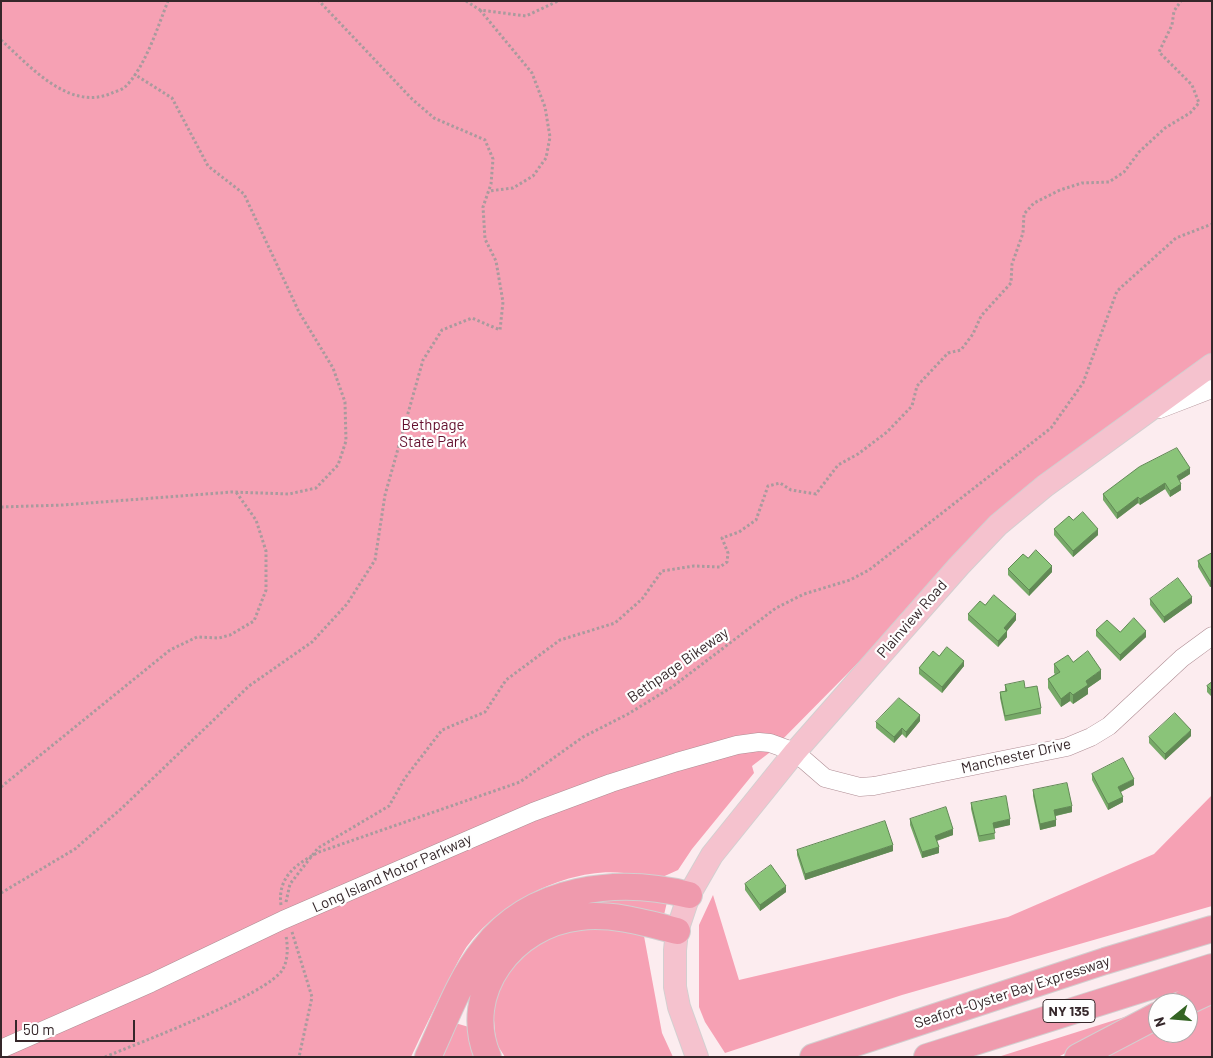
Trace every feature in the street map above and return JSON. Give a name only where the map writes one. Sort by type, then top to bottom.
[{"type":"highway","points":[[428,1057],[474,962],[495,935],[534,907],[566,894],[600,888],[657,888],[688,895]]},
{"type":"highway","points":[[488,1057],[481,1034],[480,1019],[484,991],[497,965],[522,941],[552,924],[582,916],[628,919],[677,931]]},
{"type":"highway","name":"Seaford-Oyster Bay Expressway","points":[[813,1057],[1106,961],[1212,929]]},
{"type":"highway","name":"NY 135","points":[[927,1057],[1212,967]]},
{"type":"highway","points":[[1198,996],[1212,990]]},
{"type":"highway","points":[[1078,1057],[1148,1020]]},
{"type":"main road","name":"Plainview Road","points":[[697,1057],[688,1033],[676,987],[677,931],[688,895],[712,855],[795,752],[959,566],[998,526],[1045,486],[1212,365]]},
{"type":"street","points":[[1145,415],[1212,389]]},
{"type":"street","name":"Manchester Drive","points":[[795,752],[825,778],[860,787],[874,786],[1067,747],[1091,737],[1109,726],[1182,658],[1212,636]]},
{"type":"street","name":"Long Island Motor Parkway","points":[[1,1049],[151,983],[285,920],[533,812],[611,782],[737,745],[765,743],[795,752]]},
{"type":"path","points":[[1,40],[62,90],[82,98],[100,98],[125,87],[147,54],[168,1]]},
{"type":"path","points":[[1,893],[75,850],[122,808],[249,686],[312,642],[347,604],[375,560],[386,495],[423,360],[442,330],[472,318],[500,330],[502,302],[499,278],[496,262],[485,239],[483,207],[489,191],[493,159],[484,140],[434,118],[412,100],[319,1]]},
{"type":"path","points":[[466,1],[480,10],[532,73],[545,107],[550,137],[546,158],[533,176],[513,188],[489,191]]},
{"type":"path","points":[[480,10],[526,16],[558,1]]},
{"type":"path","points":[[299,1057],[312,997],[285,920],[285,906],[290,884],[318,848],[389,806],[405,778],[442,730],[485,712],[506,680],[560,640],[614,623],[642,599],[662,571],[694,566],[720,567],[727,562],[728,553],[722,538],[739,532],[756,520],[768,486],[780,483],[791,490],[816,494],[838,465],[858,454],[887,432],[912,406],[917,386],[948,352],[961,350],[973,334],[981,316],[1011,283],[1012,264],[1023,233],[1024,214],[1034,203],[1060,190],[1082,183],[1110,182],[1124,172],[1139,152],[1165,128],[1190,112],[1199,103],[1192,85],[1159,52],[1172,25],[1174,10],[1181,1]]},
{"type":"path","points":[[1,507],[63,505],[159,496],[236,492],[289,494],[316,488],[338,465],[346,441],[345,402],[333,368],[299,312],[244,194],[208,166],[172,98],[134,74]]},
{"type":"path","name":"Bethpage Bikeway","points":[[106,1057],[220,1008],[263,987],[283,969],[288,947],[285,920],[280,900],[286,878],[295,865],[312,856],[520,782],[583,737],[628,714],[672,687],[776,608],[804,594],[850,580],[869,570],[1051,428],[1083,383],[1117,290],[1176,238],[1212,224]]},
{"type":"path","points":[[1,787],[170,650],[197,637],[218,638],[230,635],[254,621],[266,590],[266,551],[256,520],[236,492]]},
{"type":"green space","name":"Bethpage State Park","points":[[1,1],[1212,1],[1212,365],[1019,500],[769,753],[752,766],[754,773],[692,849],[678,870],[658,879],[641,875],[602,872],[557,882],[513,904],[494,918],[477,934],[461,955],[411,1057],[1,1057]]},
{"type":"green space","points":[[1212,795],[1212,906],[902,995],[725,1053],[705,1022],[699,1007],[699,925],[713,895],[739,980],[1008,917],[1154,854]]},
{"type":"green space","points":[[594,895],[667,902],[664,915],[596,905]]},
{"type":"green space","points":[[601,927],[644,936],[662,1033],[673,1057],[505,1057],[496,1043],[492,998],[511,961],[561,932]]},
{"type":"green space","points":[[1212,1001],[1212,1057],[1105,1057],[1148,1034],[1148,1043],[1198,1043],[1198,1008]]},
{"type":"green space","points":[[1134,1014],[1093,1039],[1058,1057],[998,1057]]},
{"type":"green space","points":[[455,1023],[469,1027],[478,1057],[440,1057]]},
{"type":"building","points":[[1177,448],[1190,468],[1177,476],[1181,484],[1170,491],[1165,483],[1140,499],[1138,497],[1117,513],[1103,494],[1139,467]]},
{"type":"building","points":[[1083,512],[1098,529],[1073,551],[1054,529],[1069,516],[1073,520]]},
{"type":"building","points":[[1036,550],[1052,566],[1029,590],[1008,569],[1023,554],[1028,558]]},
{"type":"building","points":[[1212,553],[1212,580],[1210,581],[1198,561]]},
{"type":"building","points":[[1178,578],[1192,597],[1164,617],[1150,599]]},
{"type":"building","points":[[994,595],[1016,614],[1004,628],[1007,631],[998,641],[968,614],[980,601],[985,605]]},
{"type":"building","points":[[1134,618],[1146,631],[1120,655],[1096,630],[1107,620],[1120,632]]},
{"type":"building","points":[[947,647],[964,661],[942,687],[919,668],[933,651],[939,656]]},
{"type":"building","points":[[1088,651],[1101,670],[1086,681],[1088,685],[1073,695],[1070,692],[1061,699],[1048,679],[1060,672],[1054,664],[1068,655],[1073,662]]},
{"type":"building","points":[[1024,681],[1025,688],[1037,686],[1041,708],[1005,716],[1000,692],[1007,691],[1005,685]]},
{"type":"building","points":[[1212,682],[1212,691],[1207,686]]},
{"type":"building","points":[[899,698],[920,715],[906,732],[902,728],[894,737],[876,722]]},
{"type":"building","points":[[1175,713],[1191,730],[1165,754],[1149,737]]},
{"type":"building","points":[[1123,758],[1134,779],[1118,787],[1123,797],[1108,804],[1092,774]]},
{"type":"building","points":[[1067,783],[1072,806],[1054,810],[1056,820],[1040,824],[1033,790]]},
{"type":"building","points":[[1006,796],[1010,819],[993,823],[995,833],[979,836],[971,803]]},
{"type":"building","points":[[946,807],[953,829],[935,836],[939,847],[922,852],[910,819]]},
{"type":"building","points":[[885,821],[893,845],[805,874],[797,850]]},
{"type":"building","points":[[771,865],[786,886],[760,905],[745,884]]}]
